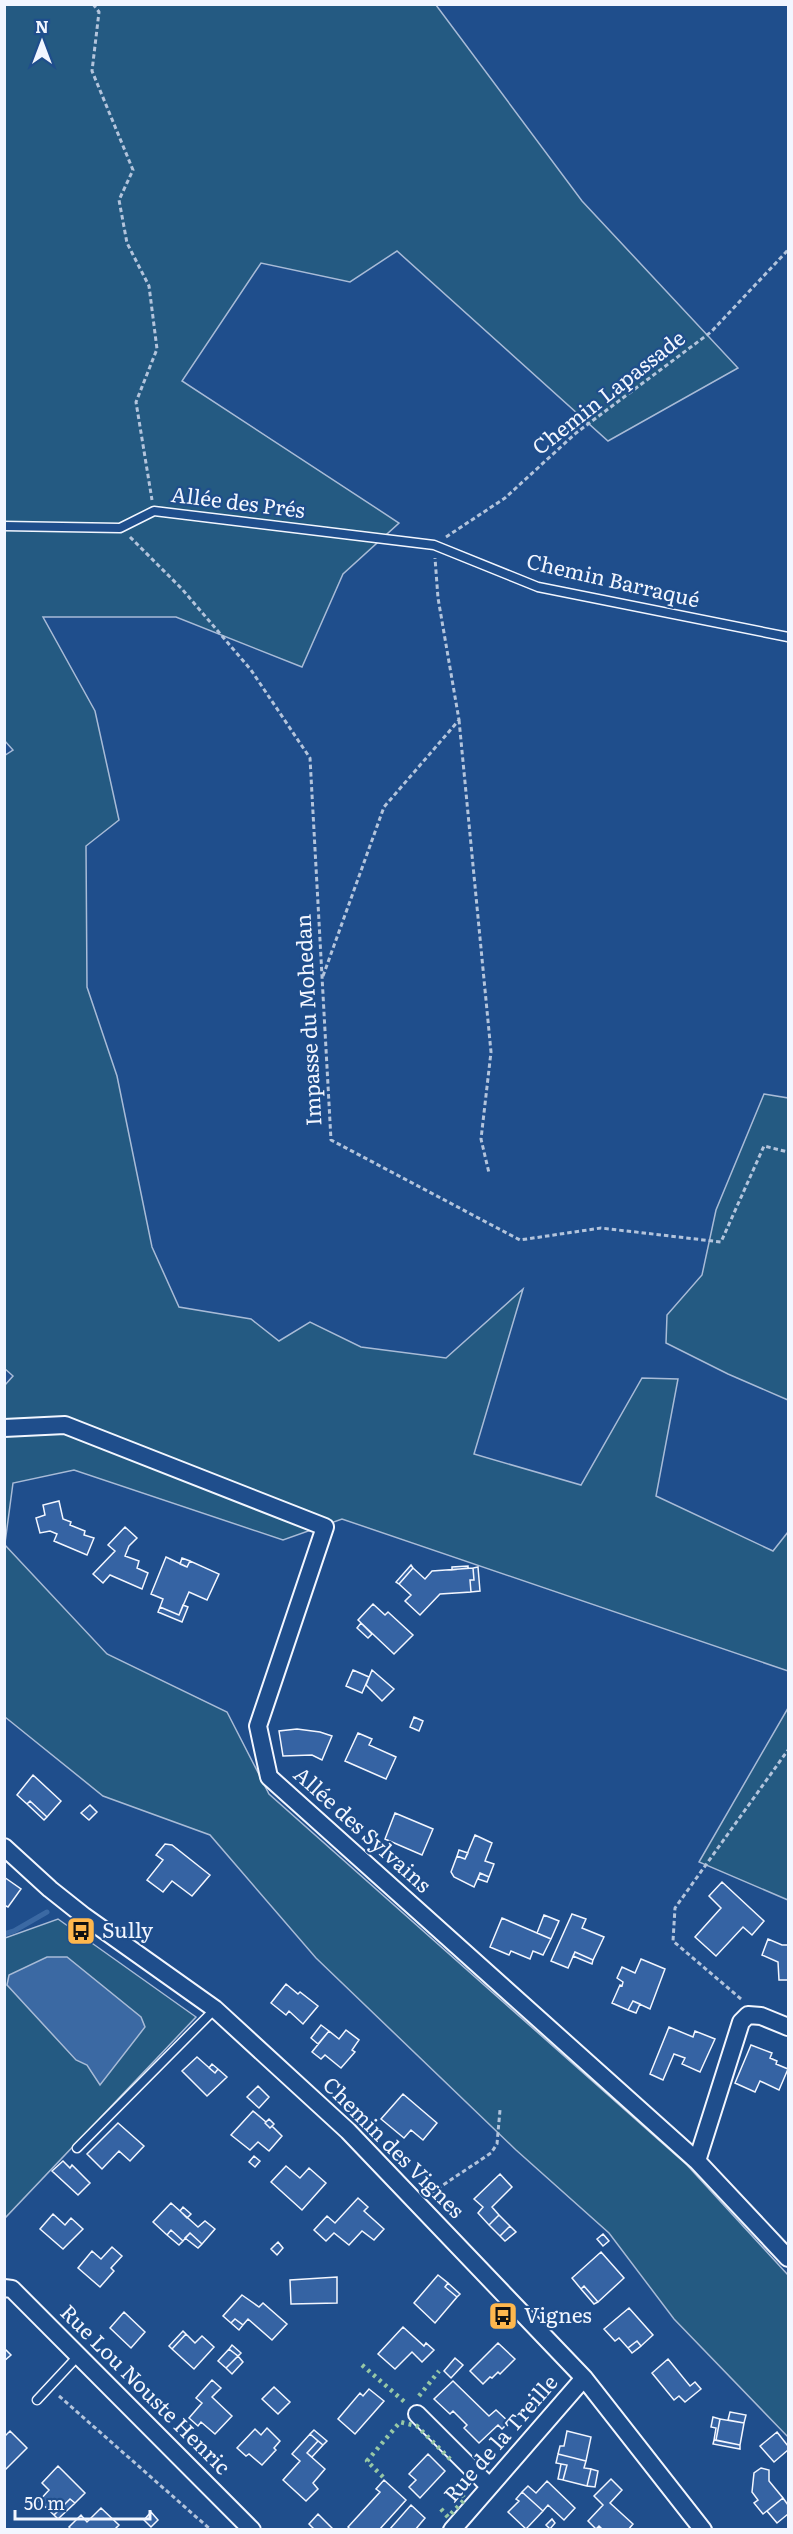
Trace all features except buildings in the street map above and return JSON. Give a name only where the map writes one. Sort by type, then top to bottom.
[{"type":"street","name":"Allée des Sylvains","points":[[4,1428],[65,1425],[325,1527],[258,1726],[269,1777],[697,2161]]},
{"type":"street","name":"Chemin des Vignes","points":[[4,1847],[84,1916],[215,2009],[348,2131],[584,2378],[703,2529]]},
{"type":"street","points":[[789,2027],[761,2016],[748,2015],[741,2022],[697,2161],[789,2258]]},
{"type":"street","name":"Rue Lou Nouste Henric","points":[[4,2288],[12,2289],[79,2354],[252,2529]]},
{"type":"street","name":"Rue de la Treille","points":[[452,2529],[584,2378]]},
{"type":"street","points":[[417,2414],[489,2486]]},
{"type":"lane","name":"Allée des Prés","points":[[4,526],[120,528],[154,511],[434,545]]},
{"type":"lane","name":"Chemin Barraqué","points":[[434,545],[538,587],[789,637]]},
{"type":"lane","points":[[77,2148],[215,2009]]},
{"type":"lane","points":[[37,2400],[79,2354]]},
{"type":"path","points":[[93,4],[99,12],[92,71],[133,170],[119,200],[127,243],[149,286],[157,349],[136,402],[154,511]]},
{"type":"path","name":"Chemin Lapassade","points":[[434,545],[505,498],[576,433],[711,332],[789,250]]},
{"type":"path","name":"Impasse du Mohedan","points":[[120,528],[182,589],[251,670],[310,758],[330,1140],[520,1240],[601,1228],[721,1242],[764,1146],[789,1152]]},
{"type":"path","points":[[434,545],[438,598],[459,720],[490,1052],[481,1139],[489,1173]]},
{"type":"path","points":[[323,978],[384,807],[459,720]]},
{"type":"path","points":[[761,2016],[673,1941],[675,1908],[789,1750]]},
{"type":"path","points":[[417,2203],[491,2153],[497,2144],[500,2110]]},
{"type":"path","points":[[49,2387],[211,2529]]},
{"type":"shaded area","points":[[5,5],[436,5],[582,201],[738,368],[608,441],[397,251],[350,282],[261,263],[182,381],[399,523],[343,574],[302,667],[176,617],[43,617],[95,711],[119,820],[86,846],[87,987],[117,1076],[152,1247],[179,1307],[251,1319],[279,1341],[310,1322],[361,1347],[446,1358],[523,1289],[474,1454],[581,1485],[642,1378],[678,1379],[656,1496],[773,1551],[788,1532],[788,1671],[342,1519],[283,1540],[74,1470],[13,1483],[5,1543],[5,1385],[13,1376],[4,1368],[4,756],[13,750],[4,740]]},
{"type":"shaded area","points":[[764,1094],[788,1098],[788,1400],[728,1374],[666,1343],[667,1315],[702,1275],[716,1210]]},
{"type":"shaded area","points":[[4,1544],[107,1654],[227,1712],[269,1794],[687,2165],[788,2275],[788,2437],[674,2319],[609,2233],[516,2150],[316,1958],[210,1835],[103,1796],[5,1717]]},
{"type":"shaded area","points":[[788,1708],[788,1900],[699,1862]]},
{"type":"shaded area","points":[[58,1919],[196,2017],[5,2218],[5,1938]]},
{"type":"shaded area","points":[[47,1957],[67,1957],[141,2017],[145,2027],[100,2085],[87,2065],[76,2060],[7,1985],[9,1975]]},
{"type":"waterway","points":[[4,1934],[14,1931],[47,1912]]},
{"type":"hedge","points":[[362,2365],[407,2404]]},
{"type":"hedge","points":[[419,2396],[439,2371]]},
{"type":"hedge","points":[[383,2477],[367,2461],[400,2422],[417,2426],[451,2460]]},
{"type":"hedge","points":[[441,2509],[448,2517],[465,2499],[460,2492],[472,2481],[468,2477]]},
{"type":"place","name":"Sully","points":[[81,1931]]},
{"type":"place","name":"Vignes","points":[[503,2316]]}]
